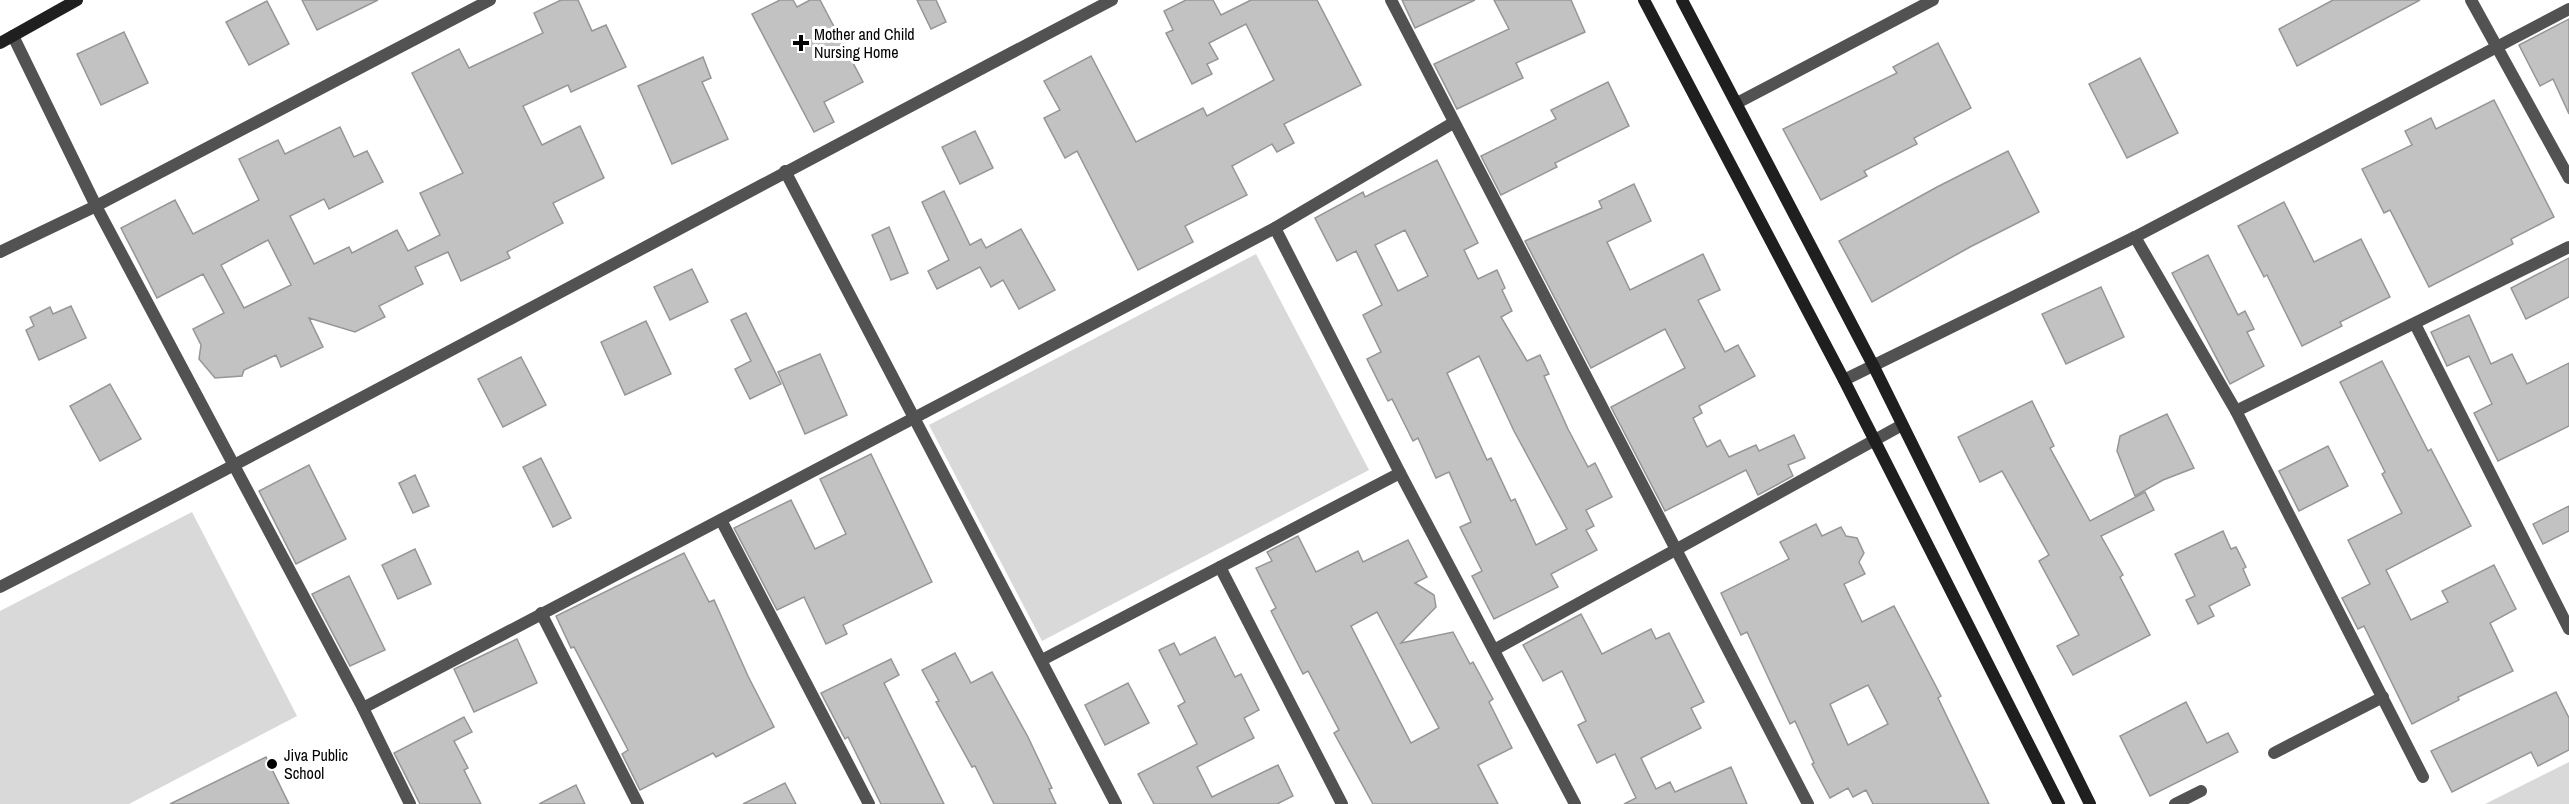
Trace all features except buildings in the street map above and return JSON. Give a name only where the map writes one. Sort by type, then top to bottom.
[{"type":"street","points":[[0,252],[96,206],[490,0]]},
{"type":"street","points":[[0,587],[234,466],[785,171],[1112,0]]},
{"type":"street","points":[[1391,0],[1808,804]]},
{"type":"street","points":[[1644,0],[1844,380],[2059,804]]},
{"type":"street","points":[[1682,0],[1873,365],[2090,804]]},
{"type":"street","points":[[1737,103],[1933,0]]},
{"type":"street","points":[[2471,0],[2569,178]]},
{"type":"street","points":[[0,43],[74,1]]},
{"type":"street","points":[[1844,380],[2135,237],[2569,9]]},
{"type":"street","points":[[13,36],[96,206],[363,708],[410,804]]},
{"type":"street","points":[[363,708],[1275,228],[1453,123]]},
{"type":"street","points":[[785,171],[1116,804]]},
{"type":"street","points":[[1275,228],[1400,473],[1575,804]]},
{"type":"street","points":[[2135,237],[2236,411],[2423,777]]},
{"type":"street","points":[[2236,411],[2569,247]]},
{"type":"street","points":[[2415,324],[2569,629]]},
{"type":"street","points":[[1494,650],[1902,425]]},
{"type":"street","points":[[1042,660],[1400,473]]},
{"type":"street","points":[[721,520],[869,804]]},
{"type":"street","points":[[1220,567],[1342,804]]},
{"type":"street","points":[[541,614],[638,804]]},
{"type":"street","points":[[2274,753],[2383,697]]},
{"type":"street","points":[[2175,804],[2201,791]]},
{"type":"shaded area","points":[[1256,254],[1369,470],[1042,641],[929,425]]},
{"type":"shaded area","points":[[192,512],[297,716],[129,804],[0,804],[0,611]]},
{"type":"shaded area","points":[[2569,762],[2569,804],[2485,804]]},
{"type":"place","name":"Mother and Child Nursing Home","points":[[801,43]]},
{"type":"place","name":"Jiva Public School","points":[[272,764]]}]
